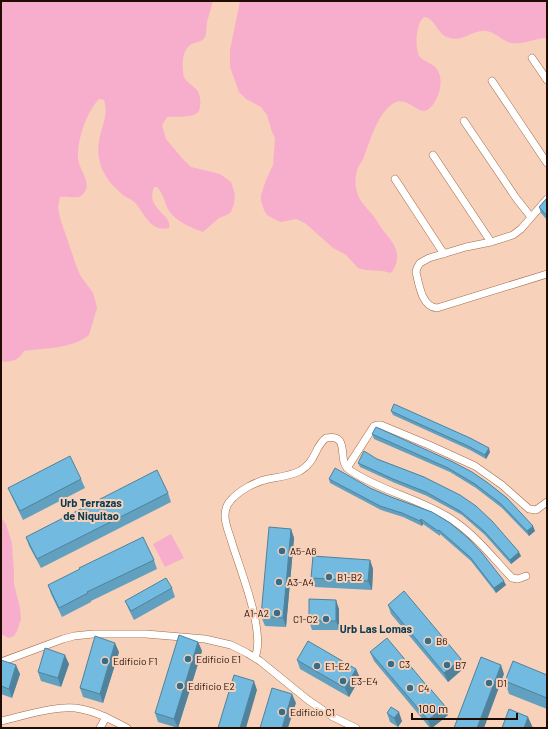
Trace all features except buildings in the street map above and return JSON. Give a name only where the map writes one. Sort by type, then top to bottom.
[{"type":"street","points":[[532,58],[547,80]]},
{"type":"street","points":[[492,81],[547,163]]},
{"type":"street","points":[[464,121],[516,198],[531,217]]},
{"type":"street","points":[[433,155],[491,242]]},
{"type":"street","points":[[395,179],[444,254]]},
{"type":"street","points":[[547,199],[517,232],[508,237],[424,260],[416,269],[425,301],[430,306],[435,308],[446,307],[547,274]]},
{"type":"street","points":[[347,468],[374,426],[381,425],[474,466],[502,485],[529,509],[536,510],[547,502]]},
{"type":"street","points":[[254,657],[258,647],[258,634],[249,596],[225,520],[227,506],[233,498],[251,485],[300,471],[312,460],[320,444],[326,438],[334,438],[341,443],[343,448],[344,464],[347,468],[374,484],[417,501],[448,517],[463,527],[481,543],[512,578],[518,579],[526,576]]},
{"type":"street","points":[[1,662],[74,636],[93,634],[146,634],[205,639],[231,645],[247,652],[308,700],[333,717],[356,728]]},
{"type":"street","points":[[1,721],[53,709],[80,708],[106,717],[127,728]]},
{"type":"street","points":[[100,728],[106,717]]},
{"type":"shaded area","points":[[1,1],[213,1],[204,39],[189,46],[185,52],[183,60],[184,78],[197,90],[200,97],[199,111],[196,114],[188,116],[167,117],[162,125],[166,139],[191,167],[220,174],[231,182],[235,194],[231,212],[219,218],[203,232],[184,224],[174,217],[168,209],[159,189],[154,187],[152,195],[153,201],[167,219],[169,228],[163,229],[154,226],[136,203],[123,195],[112,184],[102,168],[98,145],[106,111],[104,100],[99,99],[86,119],[79,144],[78,159],[87,188],[79,197],[60,197],[58,207],[60,218],[76,265],[80,275],[93,293],[96,303],[97,308],[89,335],[75,343],[24,351],[17,359],[8,362],[1,361]]},
{"type":"shaded area","points":[[240,1],[547,1],[547,38],[520,43],[507,42],[493,33],[486,31],[452,39],[444,35],[428,18],[424,17],[421,20],[417,36],[417,48],[420,57],[435,67],[440,77],[440,88],[436,99],[426,111],[422,111],[409,104],[399,101],[388,107],[375,127],[356,176],[356,187],[359,198],[375,218],[396,249],[397,259],[392,272],[390,273],[358,268],[346,255],[333,248],[305,223],[296,219],[281,222],[267,215],[264,210],[261,195],[273,165],[275,138],[267,115],[261,107],[246,99],[239,92],[230,67],[230,50]]},
{"type":"shaded area","points":[[1,517],[6,524],[12,543],[14,584],[21,619],[14,636],[9,638],[1,634]]},
{"type":"shaded area","points":[[171,534],[184,558],[165,567],[153,544]]},
{"type":"place","name":"A5-A6","points":[[282,551]]},
{"type":"place","name":"B1-B2","points":[[329,577]]},
{"type":"place","name":"A3-A4","points":[[279,582]]},
{"type":"place","name":"A1-A2","points":[[277,613]]},
{"type":"place","name":"C1-C2","points":[[326,619]]},
{"type":"place","name":"B6","points":[[428,641]]},
{"type":"place","name":"Edificio E1","points":[[188,659]]},
{"type":"place","name":"Edificio F1","points":[[105,661]]},
{"type":"place","name":"C3","points":[[391,664]]},
{"type":"place","name":"B7","points":[[447,665]]},
{"type":"place","name":"E1-E2","points":[[317,666]]},
{"type":"place","name":"E3-E4","points":[[343,681]]},
{"type":"place","name":"D1","points":[[489,683]]},
{"type":"place","name":"Edificio E2","points":[[180,686]]},
{"type":"place","name":"C4","points":[[410,688]]},
{"type":"place","name":"Edificio C1","points":[[282,712]]},
{"type":"district","name":"Urb Terrazas de Niquitao","points":[[91,508]]},
{"type":"district","name":"Urb Las Lomas","points":[[376,628]]}]
